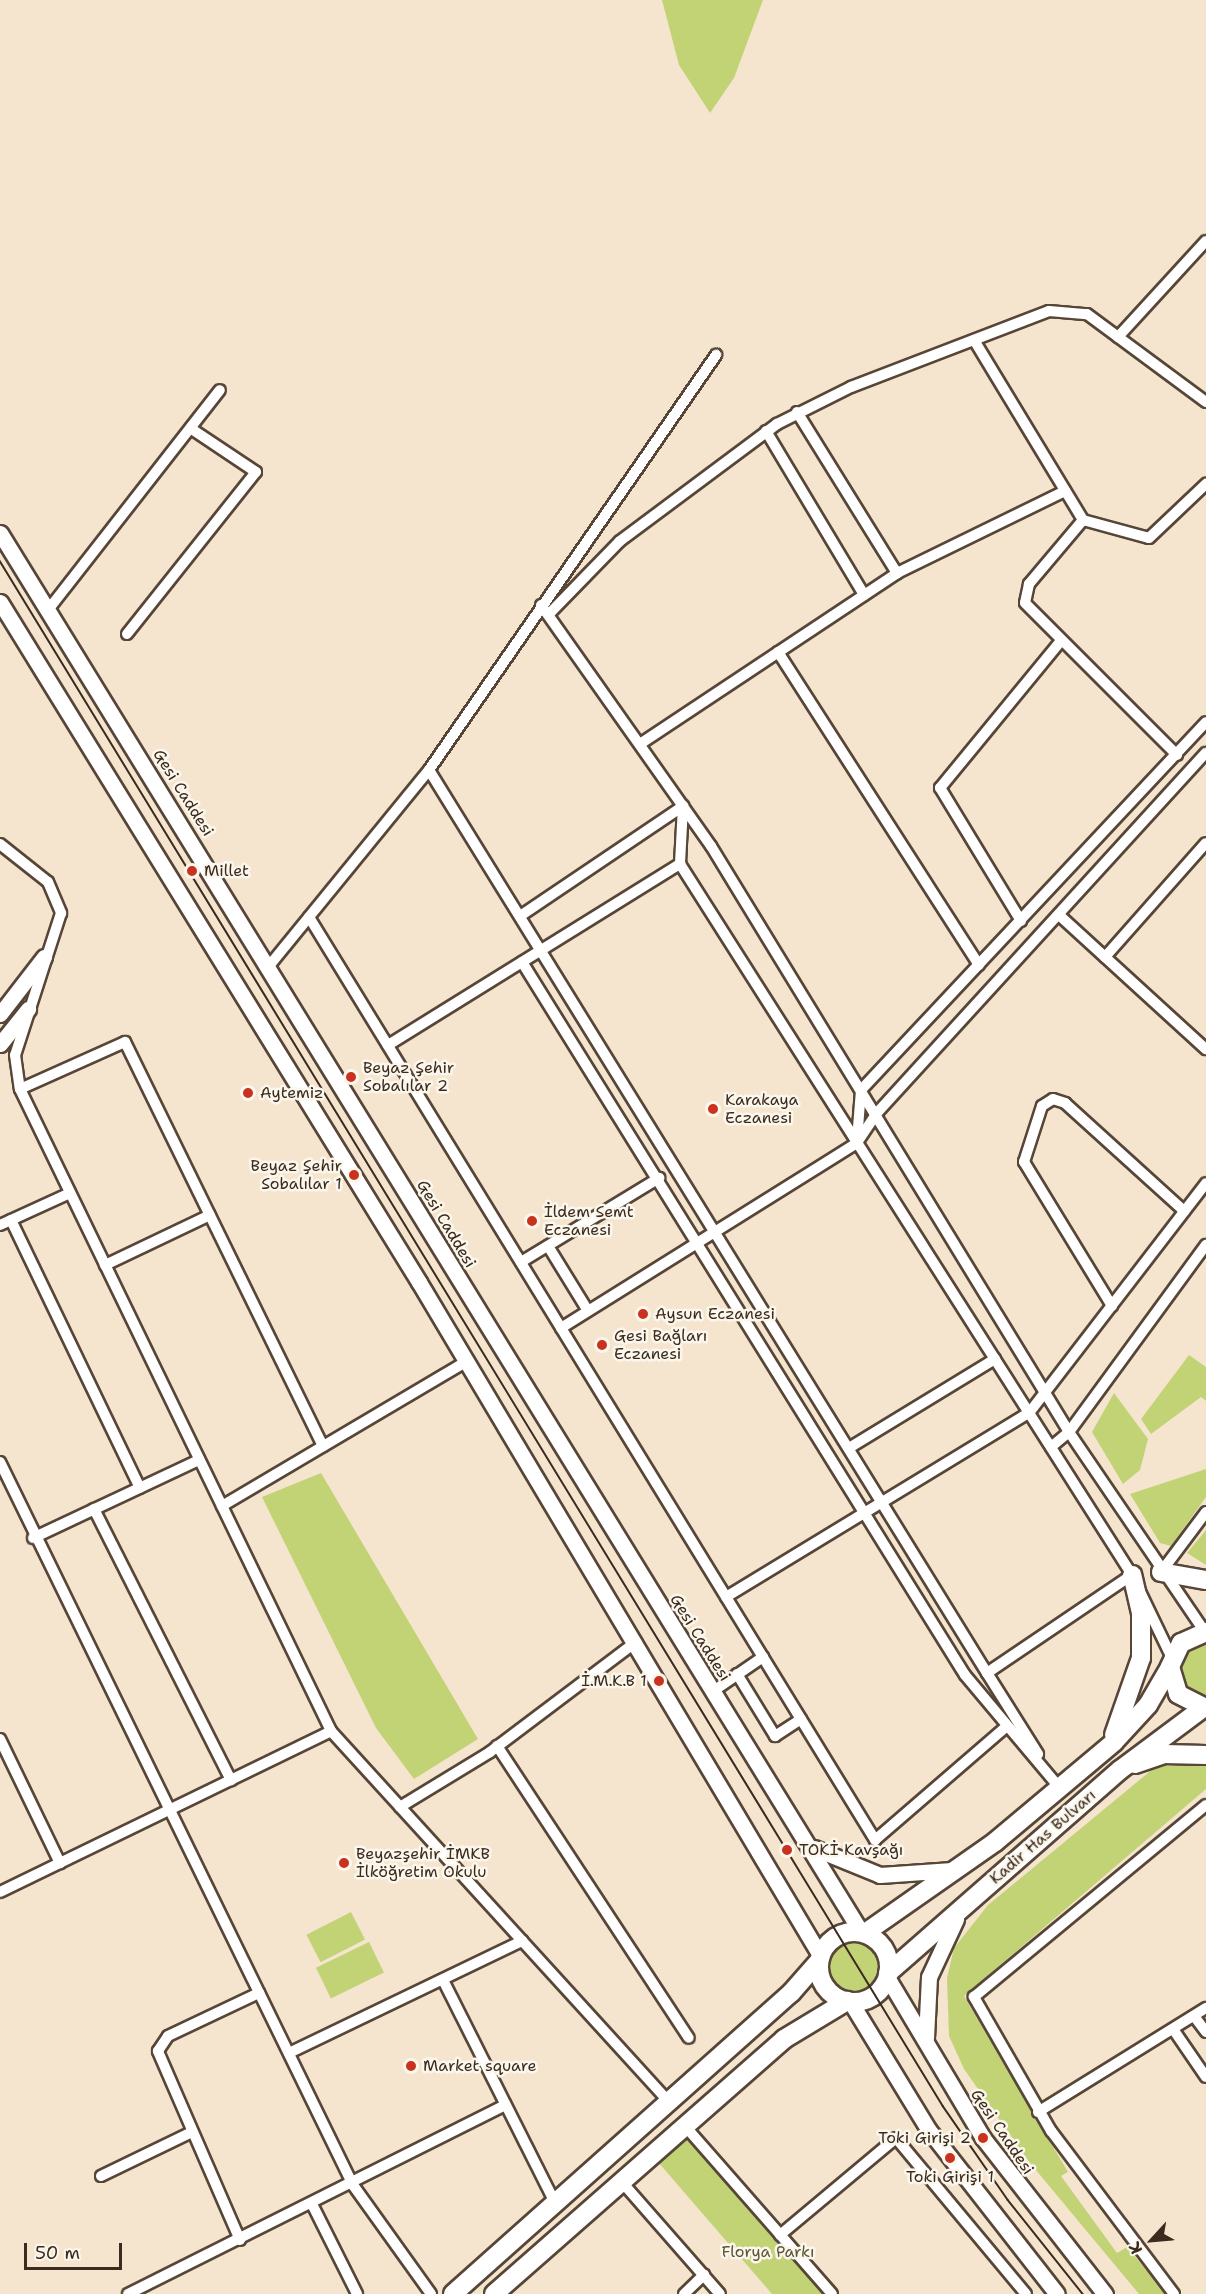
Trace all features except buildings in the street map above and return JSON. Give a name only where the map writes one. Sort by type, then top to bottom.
[{"type":"highway","points":[[1161,1572],[1206,1580]]},
{"type":"highway","points":[[1106,1748],[1128,1706],[1141,1658],[1141,1613],[1132,1575]]},
{"type":"highway","name":"Kadir Has Bulvarı","points":[[863,1933],[960,1868],[1106,1748],[1148,1705],[1181,1643],[1205,1632]]},
{"type":"highway","points":[[1171,1663],[1178,1694],[1204,1708]]},
{"type":"highway","name":"Kadir Has Bulvarı","points":[[888,1975],[970,1899],[1120,1770],[1204,1708]]},
{"type":"highway","points":[[1120,1770],[1164,1754],[1206,1755]]},
{"type":"highway","points":[[453,2294],[791,1993],[838,1935],[863,1933],[885,1950],[888,1975],[876,1994],[848,2001],[784,2039],[494,2294]]},
{"type":"highway","points":[[820,1959],[823,1983],[848,2001]]},
{"type":"main road","name":"Gesi Caddesi","points":[[0,533],[269,966],[712,1692],[812,1847],[863,1933]]},
{"type":"main road","points":[[0,602],[467,1361],[636,1642],[820,1959]]},
{"type":"main road","points":[[0,1014],[44,957]]},
{"type":"main road","points":[[0,1044],[28,1009]]},
{"type":"main road","points":[[812,1847],[880,1875],[923,1875],[960,1868]]},
{"type":"main road","points":[[926,2041],[932,1964],[970,1899]]},
{"type":"main road","name":"Gesi Caddesi","points":[[888,1975],[1009,2176],[1105,2294]]},
{"type":"main road","points":[[848,2001],[928,2129],[1057,2294]]},
{"type":"street","points":[[1118,337],[1206,241]]},
{"type":"street","points":[[550,613],[620,541],[766,431],[797,412],[974,340],[1067,308],[1087,314],[1206,402]]},
{"type":"street","points":[[974,340],[1083,520],[1149,538],[1206,484]]},
{"type":"street","points":[[269,966],[429,770],[716,355]]},
{"type":"street","points":[[48,610],[220,390]]},
{"type":"street","points":[[797,412],[897,573]]},
{"type":"street","points":[[127,634],[256,472],[190,428]]},
{"type":"street","points":[[766,431],[864,595]]},
{"type":"street","points":[[640,744],[897,573],[1065,491]]},
{"type":"street","points":[[1083,520],[1024,594],[1028,608],[1059,643],[1177,755]]},
{"type":"street","points":[[541,605],[550,613],[683,806],[861,1089],[1069,1432],[1161,1572],[1205,1632]]},
{"type":"street","points":[[1021,921],[940,788],[1059,643]]},
{"type":"street","points":[[778,652],[979,965]]},
{"type":"street","points":[[856,1144],[861,1089],[1206,722]]},
{"type":"street","points":[[561,1328],[856,1144],[876,1114],[1206,753]]},
{"type":"street","points":[[429,770],[717,1231],[1059,1787]]},
{"type":"street","points":[[520,916],[683,806]]},
{"type":"street","points":[[683,806],[680,864],[1132,1575],[1171,1663]]},
{"type":"street","points":[[1105,957],[1206,843]]},
{"type":"street","points":[[0,844],[57,896],[59,922],[44,957],[15,1055],[20,1089],[331,1731],[669,2102]]},
{"type":"street","points":[[388,1045],[680,864]]},
{"type":"street","points":[[1059,915],[1206,1049]]},
{"type":"street","points":[[309,917],[875,1840],[1007,1726]]},
{"type":"street","points":[[522,962],[699,1242],[965,1675],[1059,1787]]},
{"type":"street","points":[[20,1089],[125,1042],[323,1446]]},
{"type":"street","points":[[1112,1306],[1024,1162],[1042,1106],[1053,1099],[1065,1103],[1185,1211]]},
{"type":"street","points":[[521,1263],[658,1178]]},
{"type":"street","points":[[726,1597],[1029,1413],[1046,1394],[1206,1183]]},
{"type":"street","points":[[0,1225],[70,1193]]},
{"type":"street","points":[[105,1265],[210,1215]]},
{"type":"street","points":[[11,1220],[140,1488]]},
{"type":"street","points":[[1051,1447],[1069,1432],[1206,1245]]},
{"type":"street","points":[[548,1246],[588,1311]]},
{"type":"street","points":[[849,1448],[995,1359]]},
{"type":"street","points":[[222,1506],[467,1361]]},
{"type":"street","points":[[33,1538],[199,1460]]},
{"type":"street","points":[[0,1462],[33,1538],[353,2185],[431,2294]]},
{"type":"street","points":[[94,1509],[231,1780]]},
{"type":"street","points":[[1161,1572],[1206,1512]]},
{"type":"street","points":[[987,1673],[1132,1575]]},
{"type":"street","points":[[400,1808],[497,1746],[636,1642]]},
{"type":"street","points":[[712,1692],[763,1657]]},
{"type":"street","points":[[737,1674],[775,1736],[801,1719]]},
{"type":"street","points":[[0,1892],[331,1731]]},
{"type":"street","points":[[0,1739],[4,1757],[60,1863]]},
{"type":"street","points":[[497,1746],[689,2038]]},
{"type":"street","points":[[1174,2294],[1038,2112],[974,1997],[977,1990],[1206,1805]]},
{"type":"street","points":[[289,2054],[522,1941]]},
{"type":"street","points":[[443,1980],[555,2203]]},
{"type":"street","points":[[240,2240],[159,2055],[160,2042],[259,1992]]},
{"type":"street","points":[[1038,2112],[1206,2008]]},
{"type":"street","points":[[1194,2016],[1206,2032]]},
{"type":"street","points":[[1173,2029],[1206,2078]]},
{"type":"street","points":[[132,2293],[353,2185],[506,2105]]},
{"type":"street","points":[[684,2126],[832,2294]]},
{"type":"street","points":[[101,2176],[192,2132]]},
{"type":"street","points":[[780,2235],[896,2138],[1026,2294]]},
{"type":"street","points":[[621,2181],[720,2294]]},
{"type":"street","points":[[312,2205],[357,2294]]},
{"type":"street","points":[[684,2294],[704,2275]]},
{"type":"green space","points":[[662,0],[763,0],[734,78],[710,113],[679,65]]},
{"type":"green space","points":[[1189,1355],[1206,1367],[1206,1401],[1201,1397],[1151,1434],[1141,1419]]},
{"type":"green space","points":[[1114,1393],[1148,1439],[1140,1470],[1123,1484],[1092,1432]]},
{"type":"green space","points":[[1206,1469],[1206,1497],[1171,1546],[1160,1543],[1130,1494]]},
{"type":"green space","points":[[321,1473],[478,1739],[414,1779],[376,1728],[262,1497]]},
{"type":"green space","points":[[1206,1530],[1206,1565],[1187,1553]]},
{"type":"green space","points":[[1206,1641],[1206,1698],[1185,1687],[1179,1668],[1188,1649]]},
{"type":"green space","points":[[1178,1761],[1206,1763],[1206,1789],[964,1996],[1068,2172],[1061,2176],[1117,2253],[1127,2247],[1166,2294],[1139,2294],[1030,2163],[964,2069],[949,2036],[947,1978],[954,1948],[988,1905],[1154,1768]]},
{"type":"green space","points":[[351,1912],[365,1940],[321,1962],[306,1935]]},
{"type":"green space","points":[[854,1941],[864,1943],[872,1949],[878,1957],[880,1967],[878,1977],[872,1985],[864,1991],[854,1993],[844,1991],[836,1985],[830,1977],[828,1967],[830,1957],[836,1949],[844,1943]]},
{"type":"green space","points":[[369,1942],[384,1973],[331,1998],[316,1968]]},
{"type":"green space","name":"Florya Parkı","points":[[694,2130],[837,2294],[772,2294],[658,2162]]},
{"type":"tram line","points":[[0,561],[943,2106],[1008,2200],[1083,2294]]},
{"type":"place","name":"Millet","points":[[192,871]]},
{"type":"place","name":"Beyaz Şehir Sobalılar 2","points":[[351,1077]]},
{"type":"place","name":"Aytemiz","points":[[248,1093]]},
{"type":"place","name":"Karakaya Eczanesi","points":[[713,1109]]},
{"type":"place","name":"Beyaz Şehir Sobalılar 1","points":[[354,1175]]},
{"type":"place","name":"İldem Semt Eczanesi","points":[[532,1221]]},
{"type":"place","name":"Aysun Eczanesi","points":[[643,1314]]},
{"type":"place","name":"Gesi Bağları Eczanesi","points":[[602,1345]]},
{"type":"place","name":"İ.M.K.B 1","points":[[659,1681]]},
{"type":"place","name":"TOKİ Kavşağı","points":[[787,1850]]},
{"type":"place","name":"Beyazşehir İMKB İlköğretim Okulu","points":[[344,1863]]},
{"type":"place","name":"Market square","points":[[411,2066]]},
{"type":"place","name":"Toki Girişi 2","points":[[983,2138]]},
{"type":"place","name":"Toki Girişi 1","points":[[950,2158]]}]
